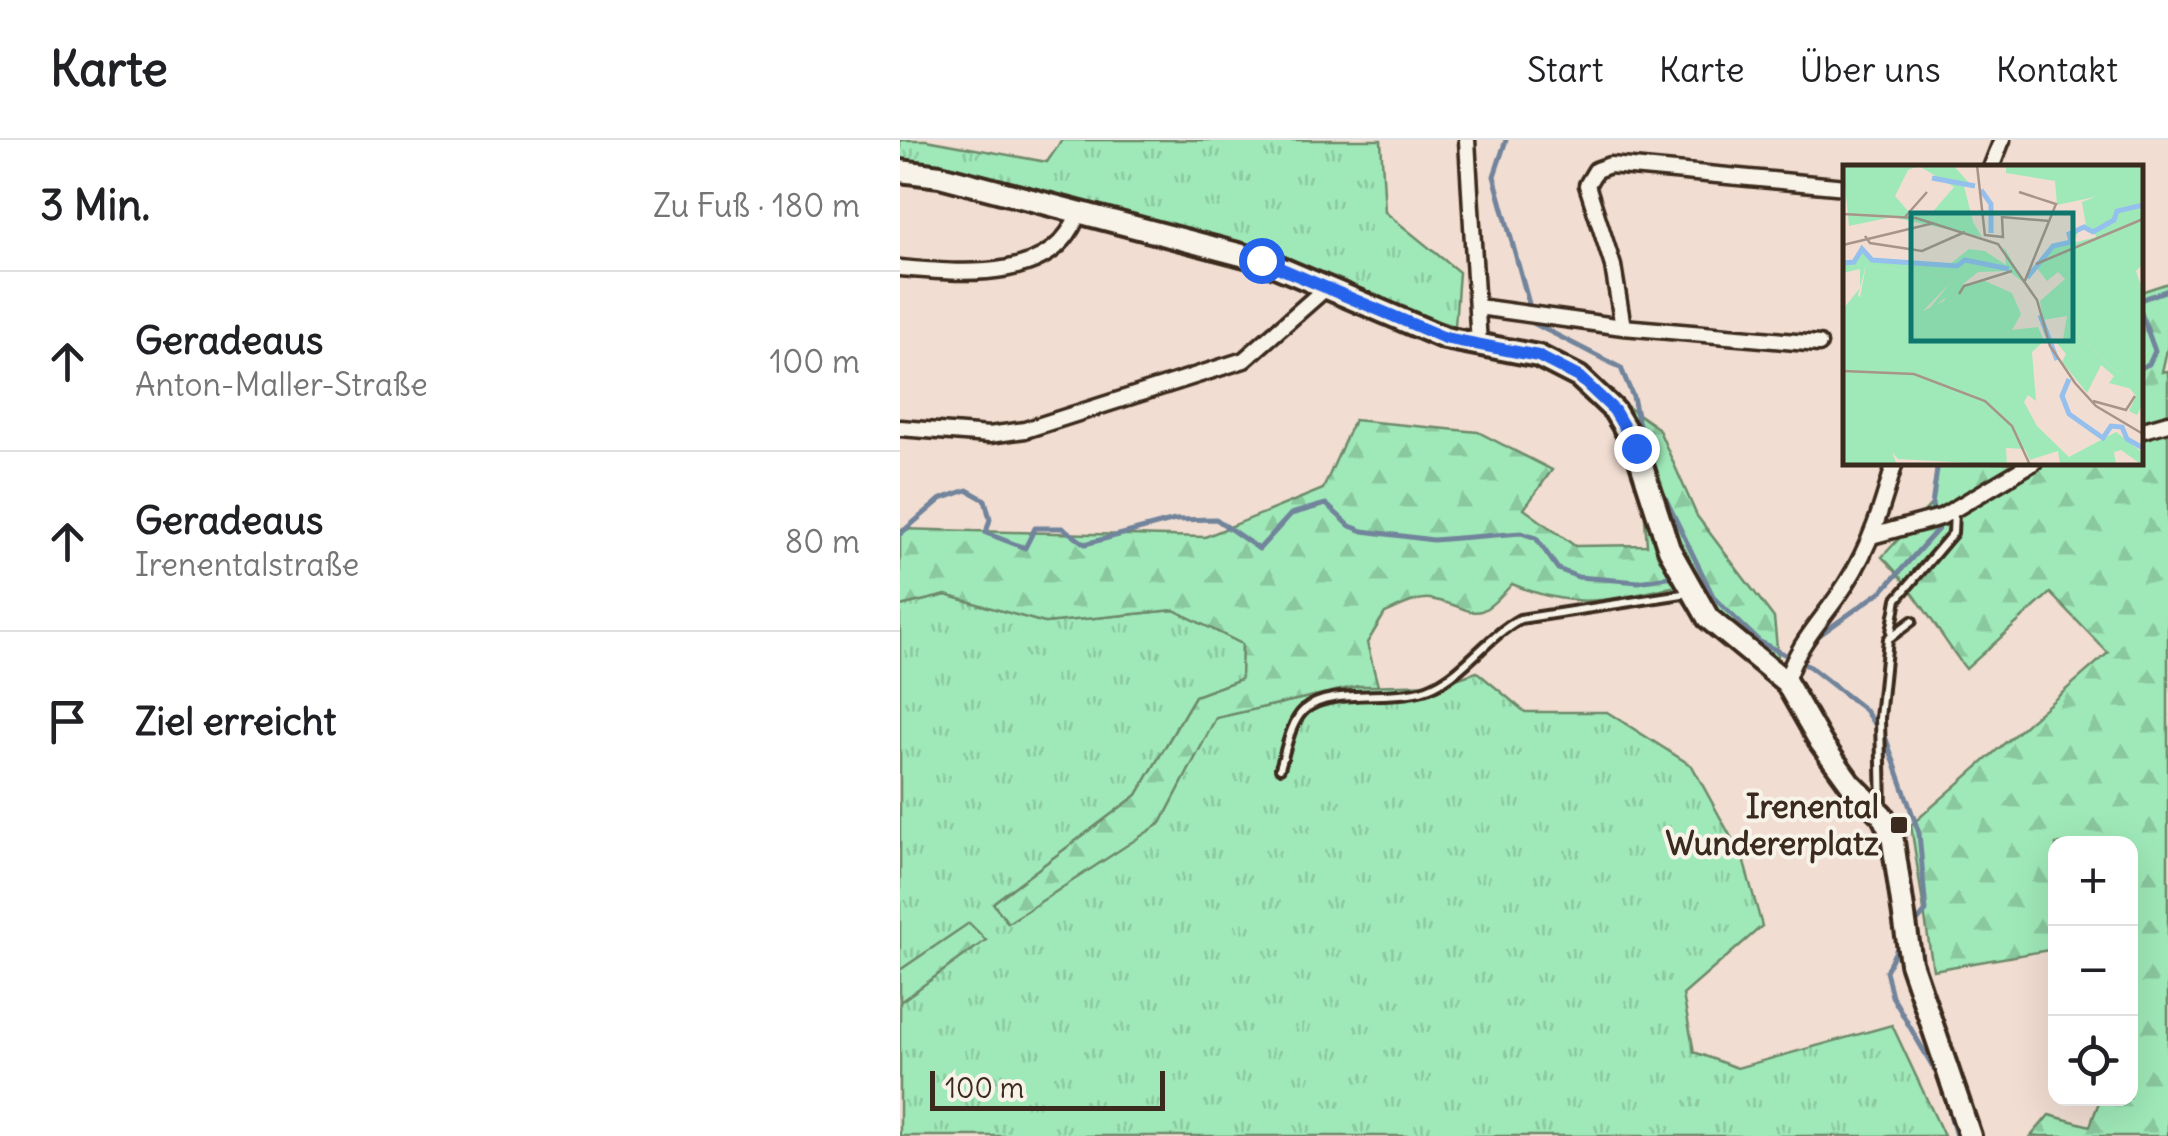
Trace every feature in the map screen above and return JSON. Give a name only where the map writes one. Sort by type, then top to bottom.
[{"type":"street","points":[[1466,140],[1472,283],[1478,307],[1479,344]]},
{"type":"street","points":[[1992,165],[2002,140]]},
{"type":"street","points":[[1623,327],[1613,266],[1587,185],[1596,170],[1610,165],[1843,187]]},
{"type":"street","points":[[900,170],[940,176],[1261,260],[1445,338],[1538,356],[1579,377],[1614,410],[1636,448],[1684,581],[1708,618],[1788,675],[1850,783],[1882,815],[1892,835],[1917,984],[1970,1136]]},
{"type":"street","points":[[900,268],[980,275],[1056,251],[1072,232],[1078,213]]},
{"type":"street","points":[[900,428],[990,435],[1025,430],[1244,360],[1327,287]]},
{"type":"street","points":[[1478,307],[1623,327],[1818,344]]},
{"type":"street","points":[[2143,430],[2168,423]]},
{"type":"street","points":[[1788,675],[1801,642],[1843,588],[1875,535],[1893,465]]},
{"type":"street","points":[[1875,535],[1941,516],[2029,465]]},
{"type":"lane","points":[[1882,815],[1880,718],[1897,598],[1954,533],[1941,516]]},
{"type":"lane","points":[[1280,768],[1295,723],[1316,704],[1408,695],[1432,687],[1453,675],[1497,632],[1520,619],[1684,581]]},
{"type":"lane","points":[[1891,634],[1912,621]]},
{"type":"green space","points":[[900,140],[926,140],[1047,162],[1062,140],[1381,140],[1385,212],[1459,272],[1455,326],[935,185],[900,181]]},
{"type":"green space","points":[[2168,283],[2168,345],[2162,372],[2168,371],[2168,1136],[2031,1136],[2049,1115],[2090,1126],[2097,1106],[2138,1106],[2138,836],[2048,836],[2048,950],[1933,970],[1911,825],[2108,653],[2050,593],[1966,669],[1916,597],[1882,557],[1932,503],[1937,465],[2143,465],[2143,291]]},
{"type":"green space","points":[[1625,405],[1658,428],[1697,516],[1774,618],[1781,687],[1698,621],[1672,587],[1610,599],[1574,600],[1512,584],[1489,607],[1474,612],[1430,599],[1414,601],[1385,613],[1367,643],[1378,686],[1358,686],[1216,718],[1161,823],[1008,923],[993,903],[1137,795],[1195,696],[1241,679],[1242,644],[1174,610],[1045,623],[946,595],[900,606],[900,529],[1205,537],[1323,489],[1354,420],[1478,432],[1552,470],[1524,509],[1575,546],[1647,545],[1643,493],[1608,423]]},
{"type":"green space","points":[[946,595],[1045,623],[1174,610],[1242,644],[1242,679],[1195,696],[1137,795],[994,902],[1161,823],[1215,718],[1358,686],[1441,684],[1477,672],[1525,712],[1607,712],[1692,766],[1743,859],[1762,926],[1683,995],[1694,1052],[1737,1068],[1892,1025],[1944,1136],[900,1136],[900,606]]},
{"type":"green space","points":[[969,923],[986,940],[900,1002],[900,970]]},
{"type":"waterway","points":[[1506,140],[1494,176],[1529,304]]},
{"type":"waterway","points":[[2143,299],[2168,290]]},
{"type":"waterway","points":[[2143,318],[2155,351],[2149,364],[2143,367]]},
{"type":"waterway","points":[[1531,322],[1621,368],[1633,397],[1642,439]]},
{"type":"waterway","points":[[1814,639],[1883,590],[1938,529],[1932,505],[1938,465]]},
{"type":"waterway","points":[[1658,483],[1714,598],[1760,642],[1810,667],[1865,710],[1873,722]]},
{"type":"waterway","points":[[900,534],[941,499],[967,490],[985,500],[990,519],[986,533],[1025,548],[1035,528],[1063,528],[1085,544],[1175,520],[1216,519],[1259,549],[1291,514],[1326,504],[1350,526],[1363,531],[1433,540],[1521,533],[1536,538],[1558,569],[1578,577],[1639,582],[1679,575]]},
{"type":"waterway","points":[[1885,736],[1919,833],[1926,911],[1913,926]]},
{"type":"waterway","points":[[1902,938],[1886,971],[1892,996],[1940,1079],[1956,1136]]},
{"type":"place","name":"Irenental Wundererplatz","points":[[1899,825]]},
{"type":"route","points":[[1261,260],[1445,338],[1538,356],[1579,377],[1614,410],[1636,448]]}]
